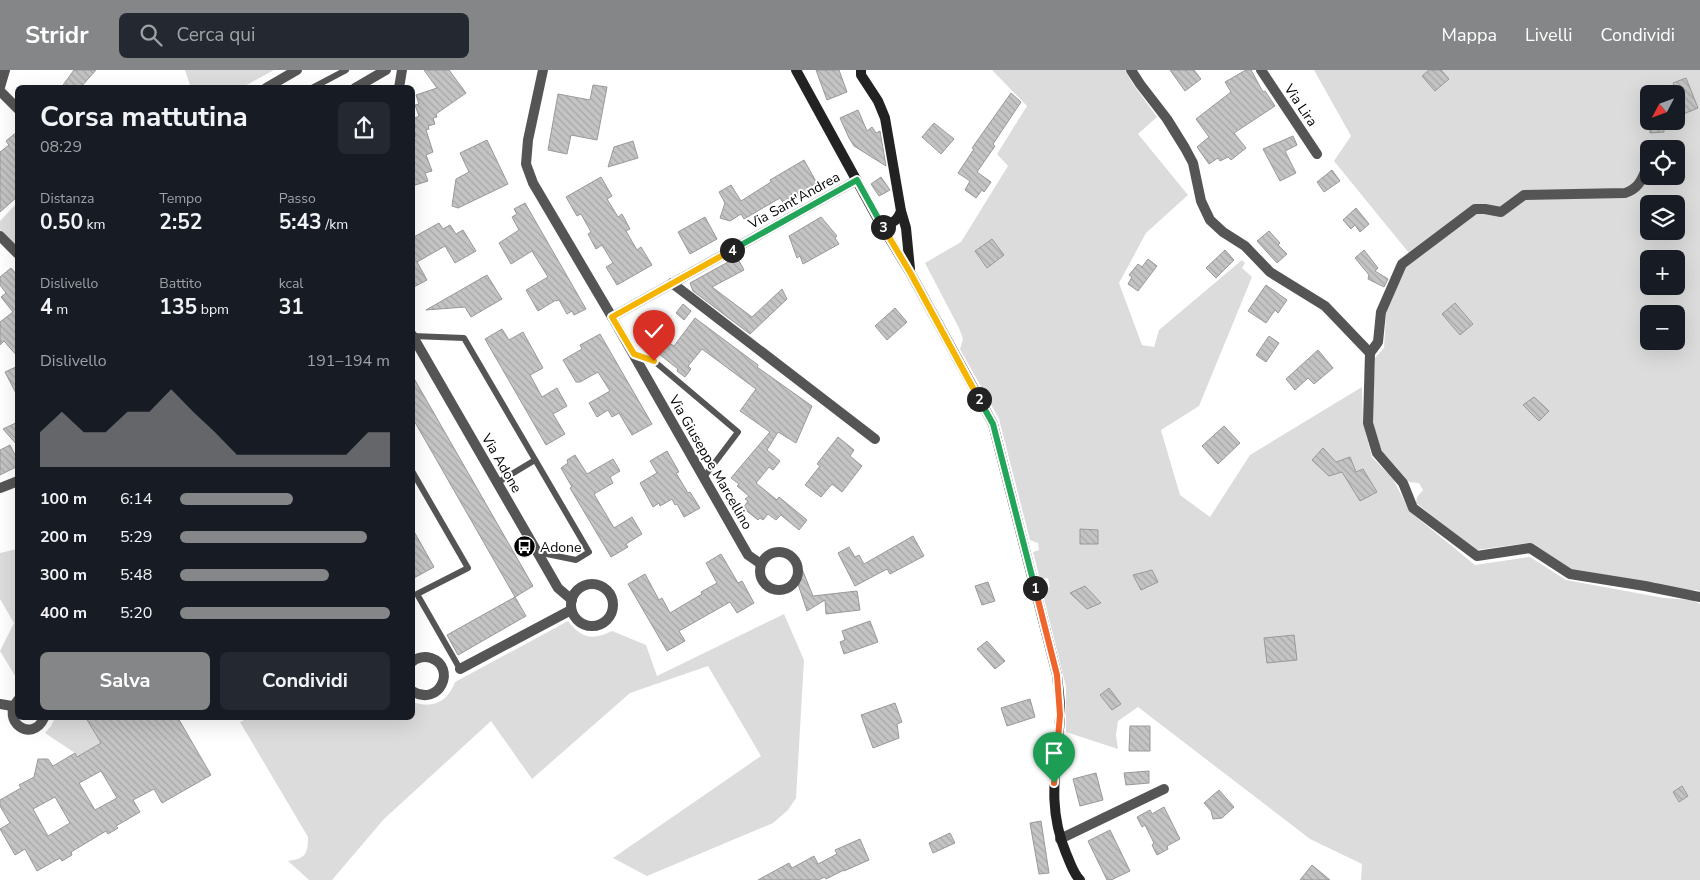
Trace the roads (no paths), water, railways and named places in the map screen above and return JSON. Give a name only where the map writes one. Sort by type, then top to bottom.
[{"type":"main road","points":[[796,70],[993,424],[1057,675],[1060,715],[1054,783],[1055,817],[1060,839],[1070,863],[1080,880]]},
{"type":"main road","points":[[861,70],[861,75],[878,101],[885,118],[901,211],[906,228],[911,274]]},
{"type":"main road","points":[[880,223],[894,222],[899,218],[901,211]]},
{"type":"street","points":[[0,87],[5,70]]},
{"type":"street","points":[[271,85],[297,70]]},
{"type":"street","points":[[360,85],[386,70]]},
{"type":"street","points":[[400,85],[402,70]]},
{"type":"street","name":"Via Giuseppe Marcellino","points":[[542,70],[528,140],[526,164],[533,183],[634,354],[748,555],[761,564]]},
{"type":"street","points":[[1131,70],[1186,148],[1193,163],[1201,201],[1210,220],[1223,232],[1245,246],[1270,272],[1325,306],[1370,353]]},
{"type":"street","name":"Via Lira","points":[[1262,70],[1317,154]]},
{"type":"street","points":[[0,91],[15,106]]},
{"type":"street","name":"Via Sant'Andrea","points":[[612,317],[857,180]]},
{"type":"street","points":[[1640,182],[1634,190],[1625,192],[1524,195],[1501,212],[1475,209],[1402,264],[1381,312],[1378,342],[1370,353],[1368,423],[1377,453],[1403,482],[1413,508],[1477,556],[1530,548],[1570,574],[1700,597]]},
{"type":"street","points":[[0,236],[15,251]]},
{"type":"street","points":[[672,283],[875,439]]},
{"type":"street","name":"Via Adone","points":[[415,340],[558,588],[572,605],[460,669]]},
{"type":"street","points":[[0,488],[15,482]]},
{"type":"street","points":[[415,660],[422,657],[435,660],[440,664],[444,677],[443,684],[435,693],[424,696],[415,692]]},
{"type":"street","points":[[0,704],[15,703],[11,712],[12,719],[22,729],[36,728],[43,720]]},
{"type":"street","points":[[1060,839],[1164,789]]},
{"type":"lane","points":[[318,85],[346,70]]},
{"type":"lane","points":[[415,336],[464,338],[589,552],[576,560],[537,551]]},
{"type":"lane","points":[[634,354],[654,361],[738,432],[704,477]]},
{"type":"lane","points":[[497,483],[535,460]]},
{"type":"lane","points":[[415,476],[468,568],[417,594],[460,669]]},
{"type":"place","name":"Adone","points":[[524,547]]}]
